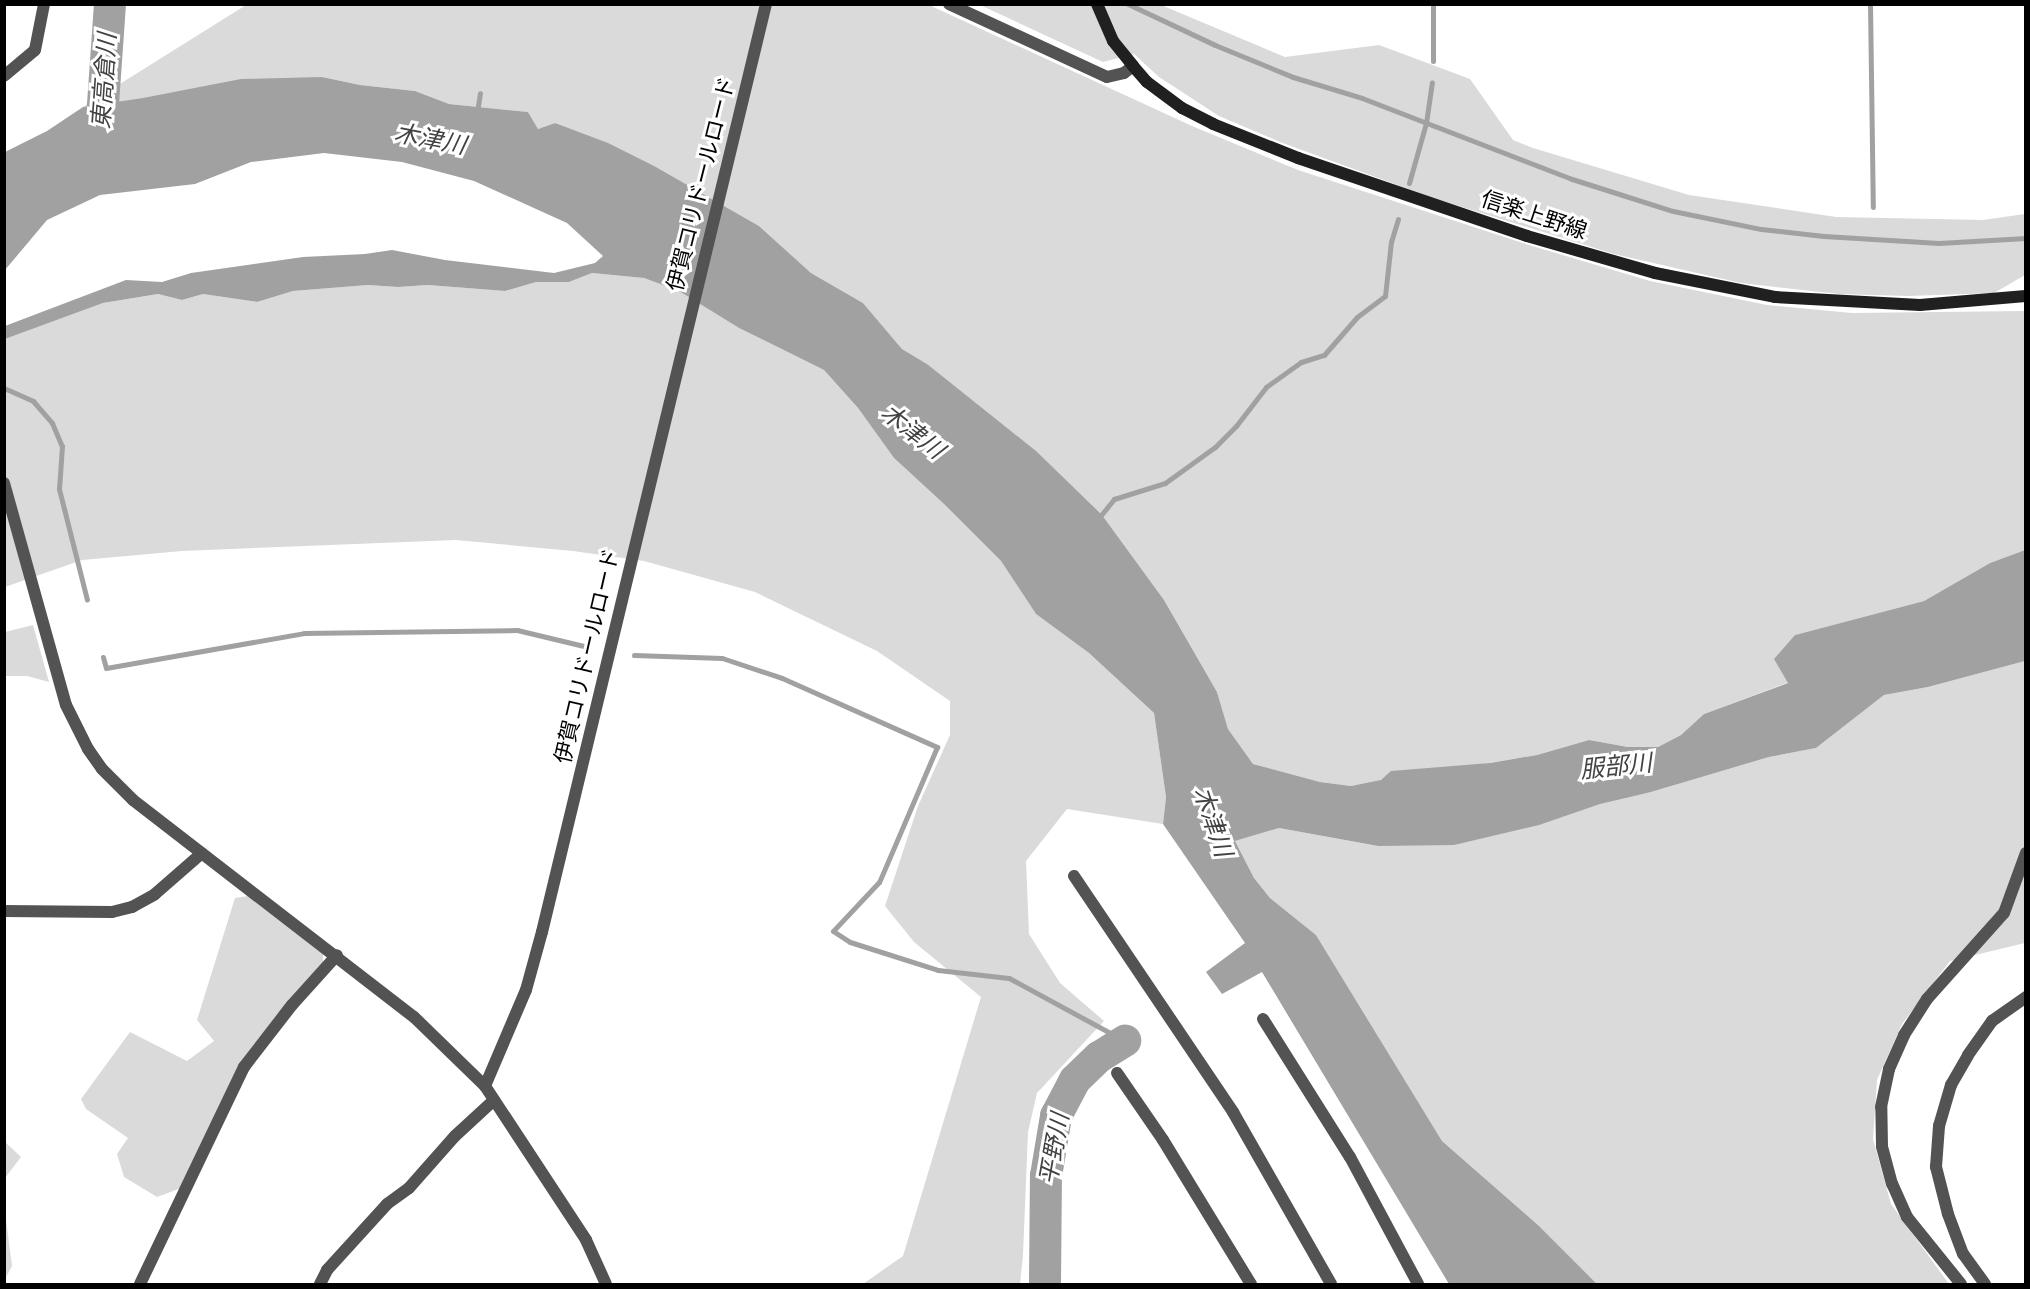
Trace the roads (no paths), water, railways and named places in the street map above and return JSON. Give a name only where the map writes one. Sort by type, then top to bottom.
[{"type":"main road","name":"信楽上野線","points":[[1097,4],[1113,42],[1147,82],[1182,108],[1251,140],[1433,205],[1655,273],[1775,297],[1861,304],[1920,305],[2025,296]]},
{"type":"street","points":[[4,76],[35,50],[44,4]]},
{"type":"street","name":"伊賀コリドールロード","points":[[485,1086],[526,990],[542,933],[766,4]]},
{"type":"street","points":[[949,4],[1107,77],[1124,74],[1133,66]]},
{"type":"street","points":[[4,483],[52,658],[75,728],[102,770],[133,800],[337,955],[414,1017],[485,1086],[586,1240],[606,1284]]},
{"type":"street","points":[[4,911],[112,912],[132,907],[155,894],[202,853]]},
{"type":"street","points":[[1961,1284],[1907,1217],[1892,1184],[1882,1146],[1881,1107],[1889,1069],[1904,1035],[1927,999],[2004,913],[2025,853]]},
{"type":"street","points":[[1074,876],[1233,1112],[1331,1284]]},
{"type":"street","points":[[140,1284],[244,1067],[292,1005],[337,955]]},
{"type":"street","points":[[1985,1284],[1963,1254],[1948,1214],[1936,1167],[1939,1126],[1951,1085],[1968,1055],[1992,1021],[2025,997]]},
{"type":"street","points":[[1263,1019],[1350,1157],[1418,1284]]},
{"type":"street","points":[[1117,1073],[1163,1140],[1251,1284]]},
{"type":"street","points":[[321,1284],[327,1270],[387,1204],[409,1188],[455,1136],[494,1100]]},
{"type":"water","points":[[322,77],[360,85],[415,91],[449,104],[528,112],[538,129],[555,123],[608,143],[656,167],[759,226],[811,273],[863,303],[902,349],[927,364],[1036,451],[1102,515],[1164,600],[1217,692],[1228,729],[1253,764],[1320,782],[1351,786],[1381,780],[1391,771],[1490,763],[1537,755],[1589,740],[1628,747],[1658,747],[1681,735],[1704,714],[1788,683],[1774,659],[1795,635],[1924,601],[1990,563],[2025,550],[2025,661],[1928,687],[1884,695],[1816,748],[1769,757],[1651,792],[1600,804],[1539,825],[1454,845],[1378,846],[1279,828],[1235,841],[1254,878],[1270,898],[1316,935],[1442,1141],[1538,1225],[1597,1284],[1449,1284],[1262,972],[1222,994],[1206,972],[1245,943],[1163,824],[1166,797],[1154,713],[1089,653],[1036,614],[1001,561],[894,458],[858,408],[824,370],[739,328],[679,291],[644,278],[592,273],[569,282],[536,282],[505,291],[428,285],[398,287],[368,285],[293,291],[257,302],[203,294],[182,300],[158,294],[103,303],[5,339],[5,326],[126,280],[162,282],[191,273],[303,257],[365,254],[392,250],[445,260],[554,273],[595,263],[603,256],[567,223],[474,181],[402,162],[324,153],[251,162],[195,184],[100,195],[47,220],[5,270],[5,152],[47,131],[83,107],[241,79]]},
{"type":"waterway","name":"東高倉川","points":[[100,147],[110,4]]},
{"type":"waterway","points":[[1128,4],[1215,45],[1293,77],[1362,98],[1572,179],[1673,211],[1761,229],[1824,236],[1939,243],[2026,238]]},
{"type":"waterway","points":[[1433,4],[1433,61]]},
{"type":"waterway","points":[[1870,4],[1873,207]]},
{"type":"waterway","points":[[1409,183],[1426,123],[1432,82]]},
{"type":"waterway","points":[[477,112],[480,93]]},
{"type":"waterway","points":[[1097,520],[1114,499],[1165,483],[1215,447],[1236,426],[1266,387],[1301,362],[1324,355],[1357,317],[1385,296],[1391,242],[1398,219]]},
{"type":"waterway","points":[[4,388],[33,401],[52,423],[62,446],[59,489],[87,600]]},
{"type":"waterway","points":[[103,657],[106,668],[304,633],[517,630],[588,647]]},
{"type":"waterway","points":[[634,655],[722,658],[782,678],[937,747],[879,882],[833,931],[850,942],[938,970],[1009,978],[1125,1041]]},
{"type":"waterway","name":"平野川","points":[[1045,1284],[1046,1176],[1056,1116],[1075,1080],[1099,1057],[1125,1041]]},
{"type":"water label","name":"木津川","points":[[430,140]]},
{"type":"water label","name":"木津川","points":[[912,432]]},
{"type":"water label","name":"服部川","points":[[1616,767]]},
{"type":"water label","name":"木津川","points":[[1212,822]]}]
